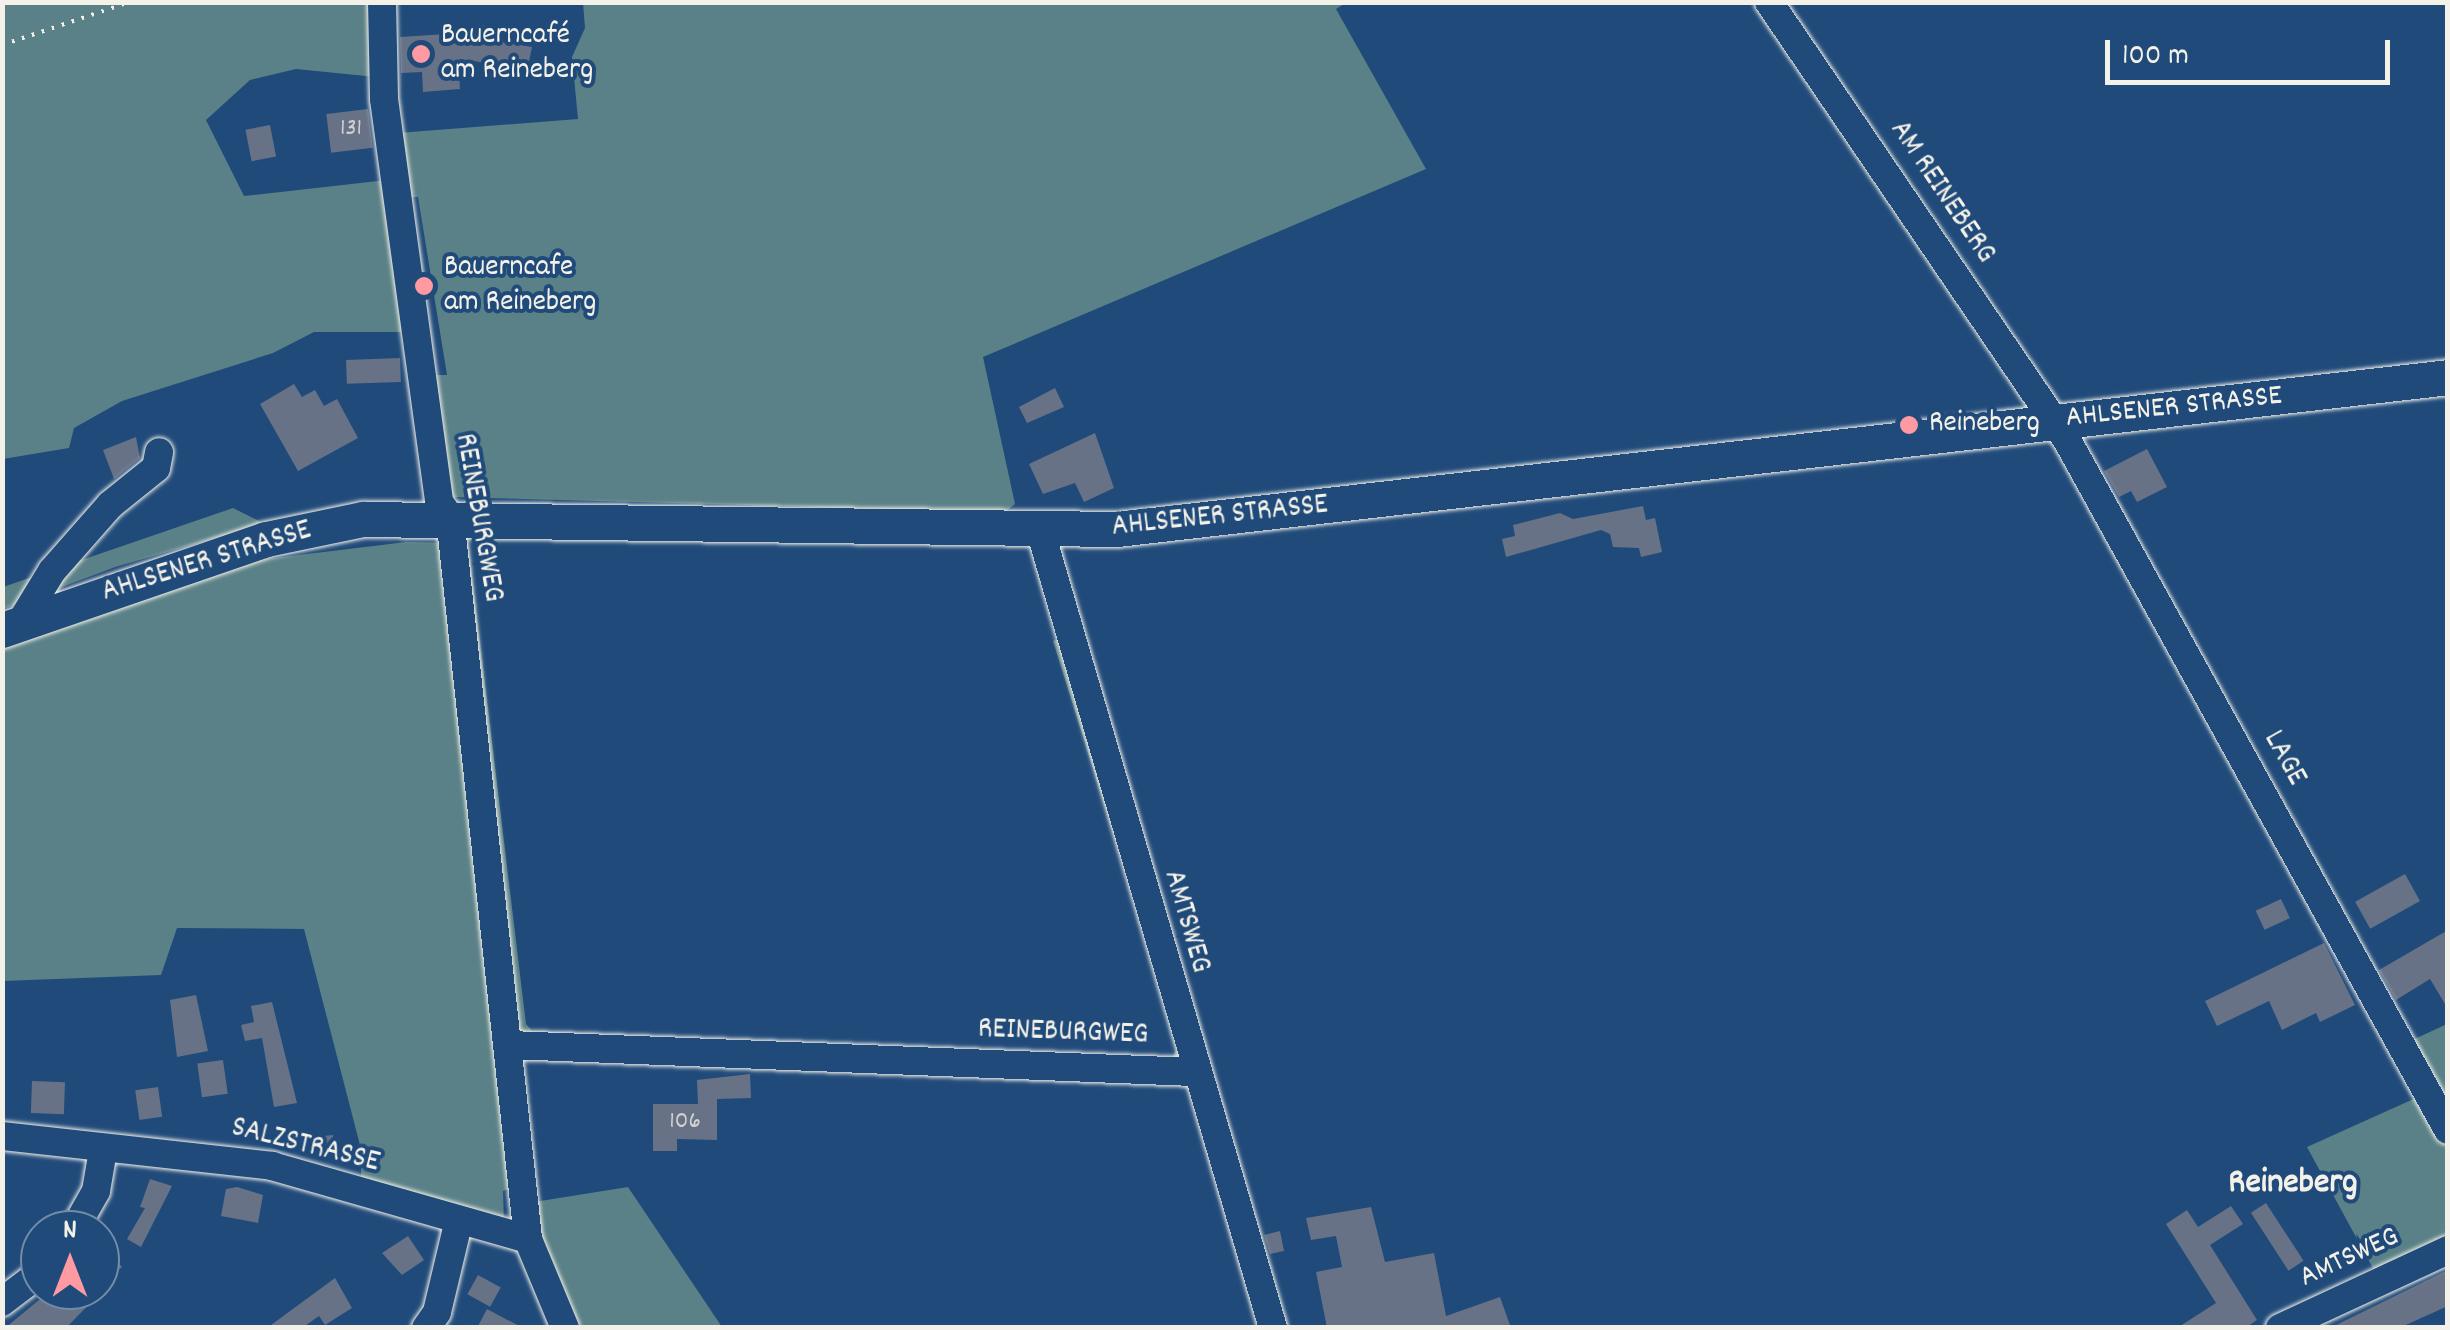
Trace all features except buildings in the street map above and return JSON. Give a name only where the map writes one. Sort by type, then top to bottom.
[{"type":"main road","name":"AHLSENER STRASSE","points":[[10,628],[266,539],[363,519],[450,517],[1040,533],[1208,522],[2448,377]]},
{"type":"street","name":"REINEBURGWEG","points":[[382,2],[384,99],[438,502],[450,517],[528,1238],[565,1328]]},
{"type":"street","name":"AM REINEBERG","points":[[1769,2],[2056,422]]},
{"type":"street","name":"LAGE","points":[[2056,422],[2448,1130]]},
{"type":"street","points":[[10,628],[52,571],[110,505],[156,468],[159,452]]},
{"type":"street","name":"AMTSWEG","points":[[1040,533],[1194,1072],[1273,1328]]},
{"type":"street","name":"REINEBURGWEG","points":[[510,1045],[1194,1072]]},
{"type":"street","name":"SALZSTRASSE","points":[[2,1136],[272,1166],[458,1224],[528,1238]]},
{"type":"street","points":[[85,1210],[96,1191],[103,1150]]},
{"type":"street","points":[[426,1328],[437,1312],[458,1224]]},
{"type":"street","name":"AMTSWEG","points":[[2280,1328],[2448,1250]]},
{"type":"path","points":[[2,44],[130,2]]},
{"type":"green space","points":[[1347,2],[1336,9],[1426,169],[983,357],[1015,504],[1005,512],[452,497],[427,375],[447,375],[418,197],[403,197],[398,133],[578,119],[572,57],[585,28],[583,3]]},
{"type":"green space","points":[[3,3],[376,3],[376,77],[296,69],[250,80],[206,120],[244,196],[387,180],[405,332],[314,332],[273,353],[122,401],[74,428],[69,448],[3,459]]},
{"type":"green space","points":[[233,508],[265,524],[115,567],[3,609],[3,587]]},
{"type":"green space","points":[[406,542],[468,543],[526,1024],[532,1031],[1170,1063],[1179,1043],[1191,1090],[1179,1078],[536,1055],[522,1062],[515,1187],[503,1191],[504,1223],[361,1180],[361,1149],[304,929],[177,928],[161,975],[3,981],[2,648],[234,563]]},
{"type":"green space","points":[[1073,634],[1178,1040],[1053,641]]},
{"type":"green space","points":[[2447,1024],[2447,1240],[2375,1272],[2307,1147],[2429,1092],[2406,1043]]},
{"type":"green space","points":[[628,1187],[722,1327],[580,1327],[551,1270],[534,1202]]},
{"type":"place","name":"Bauerncafé am Reineberg","points":[[421,54]]},
{"type":"place","name":"Bauerncafe am Reineberg","points":[[424,286]]},
{"type":"place","name":"Reineberg","points":[[1909,425]]},
{"type":"district","name":"Reineberg","points":[[2293,1184]]}]
